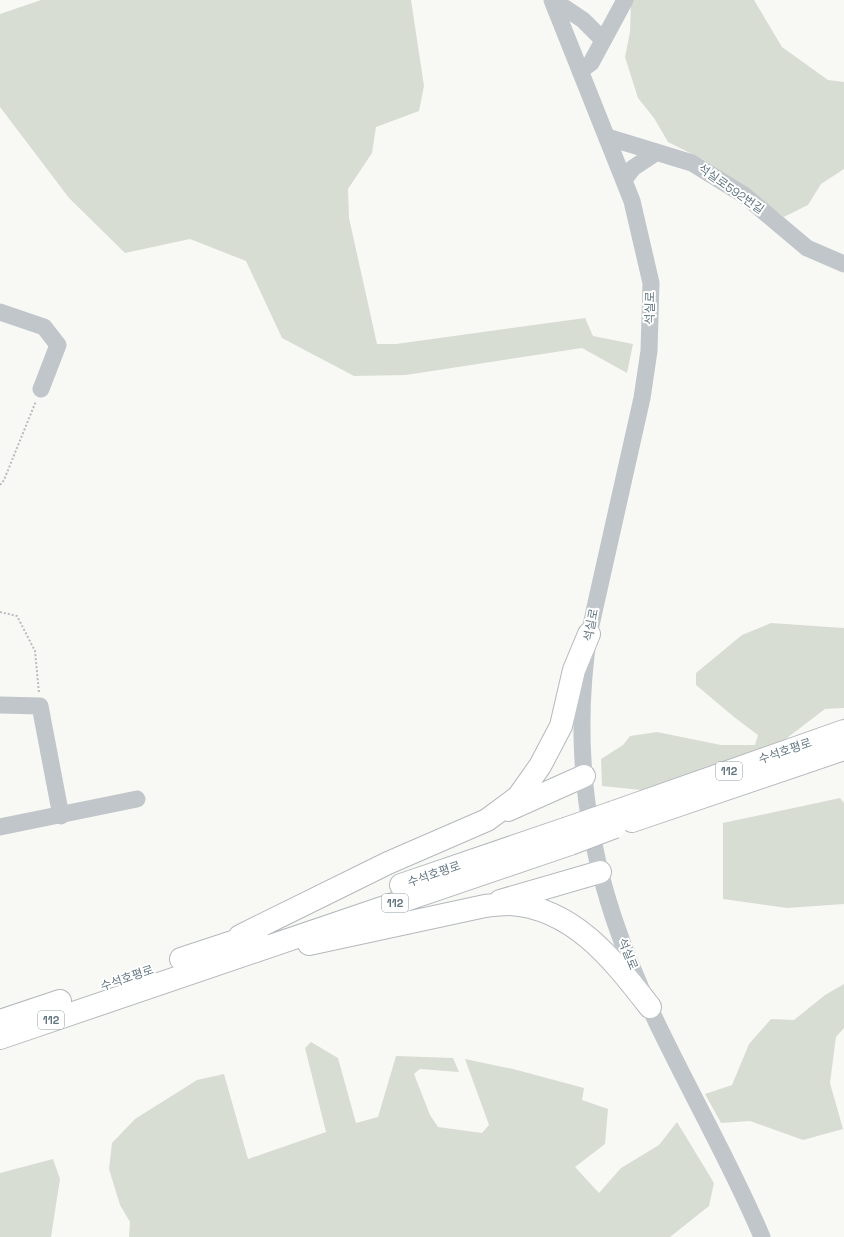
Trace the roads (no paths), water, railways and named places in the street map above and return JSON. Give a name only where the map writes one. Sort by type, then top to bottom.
[{"type":"highway","points":[[487,820],[518,797],[540,766],[561,726],[574,670],[589,634]]},
{"type":"highway","name":"수석호평로","points":[[0,1021],[219,955],[568,837],[844,731]]},
{"type":"highway","name":"수석호평로","points":[[616,819],[844,749]]},
{"type":"highway","points":[[219,955],[388,864],[584,776]]},
{"type":"highway","points":[[486,906],[511,897],[600,872]]},
{"type":"highway","points":[[219,955],[486,906],[510,904],[539,910],[564,922],[600,947],[650,1007]]},
{"type":"highway","name":"수석호평로","points":[[0,1038],[219,955]]},
{"type":"street","points":[[553,0],[583,20],[603,40]]},
{"type":"street","name":"석실로","points":[[553,0],[632,201],[651,283],[649,351],[642,398],[589,634],[581,703],[584,776],[587,805],[600,872],[615,921],[650,1007],[748,1203],[762,1237]]},
{"type":"street","points":[[580,71],[591,63],[625,0]]},
{"type":"street","name":"석실로592번길","points":[[607,137],[692,162],[744,196],[807,248],[844,264]]},
{"type":"street","points":[[624,180],[633,168],[657,152]]},
{"type":"street","points":[[0,312],[44,327],[58,345],[41,389]]},
{"type":"street","points":[[0,705],[40,706],[61,816]]},
{"type":"street","points":[[0,827],[61,816],[137,799]]}]
